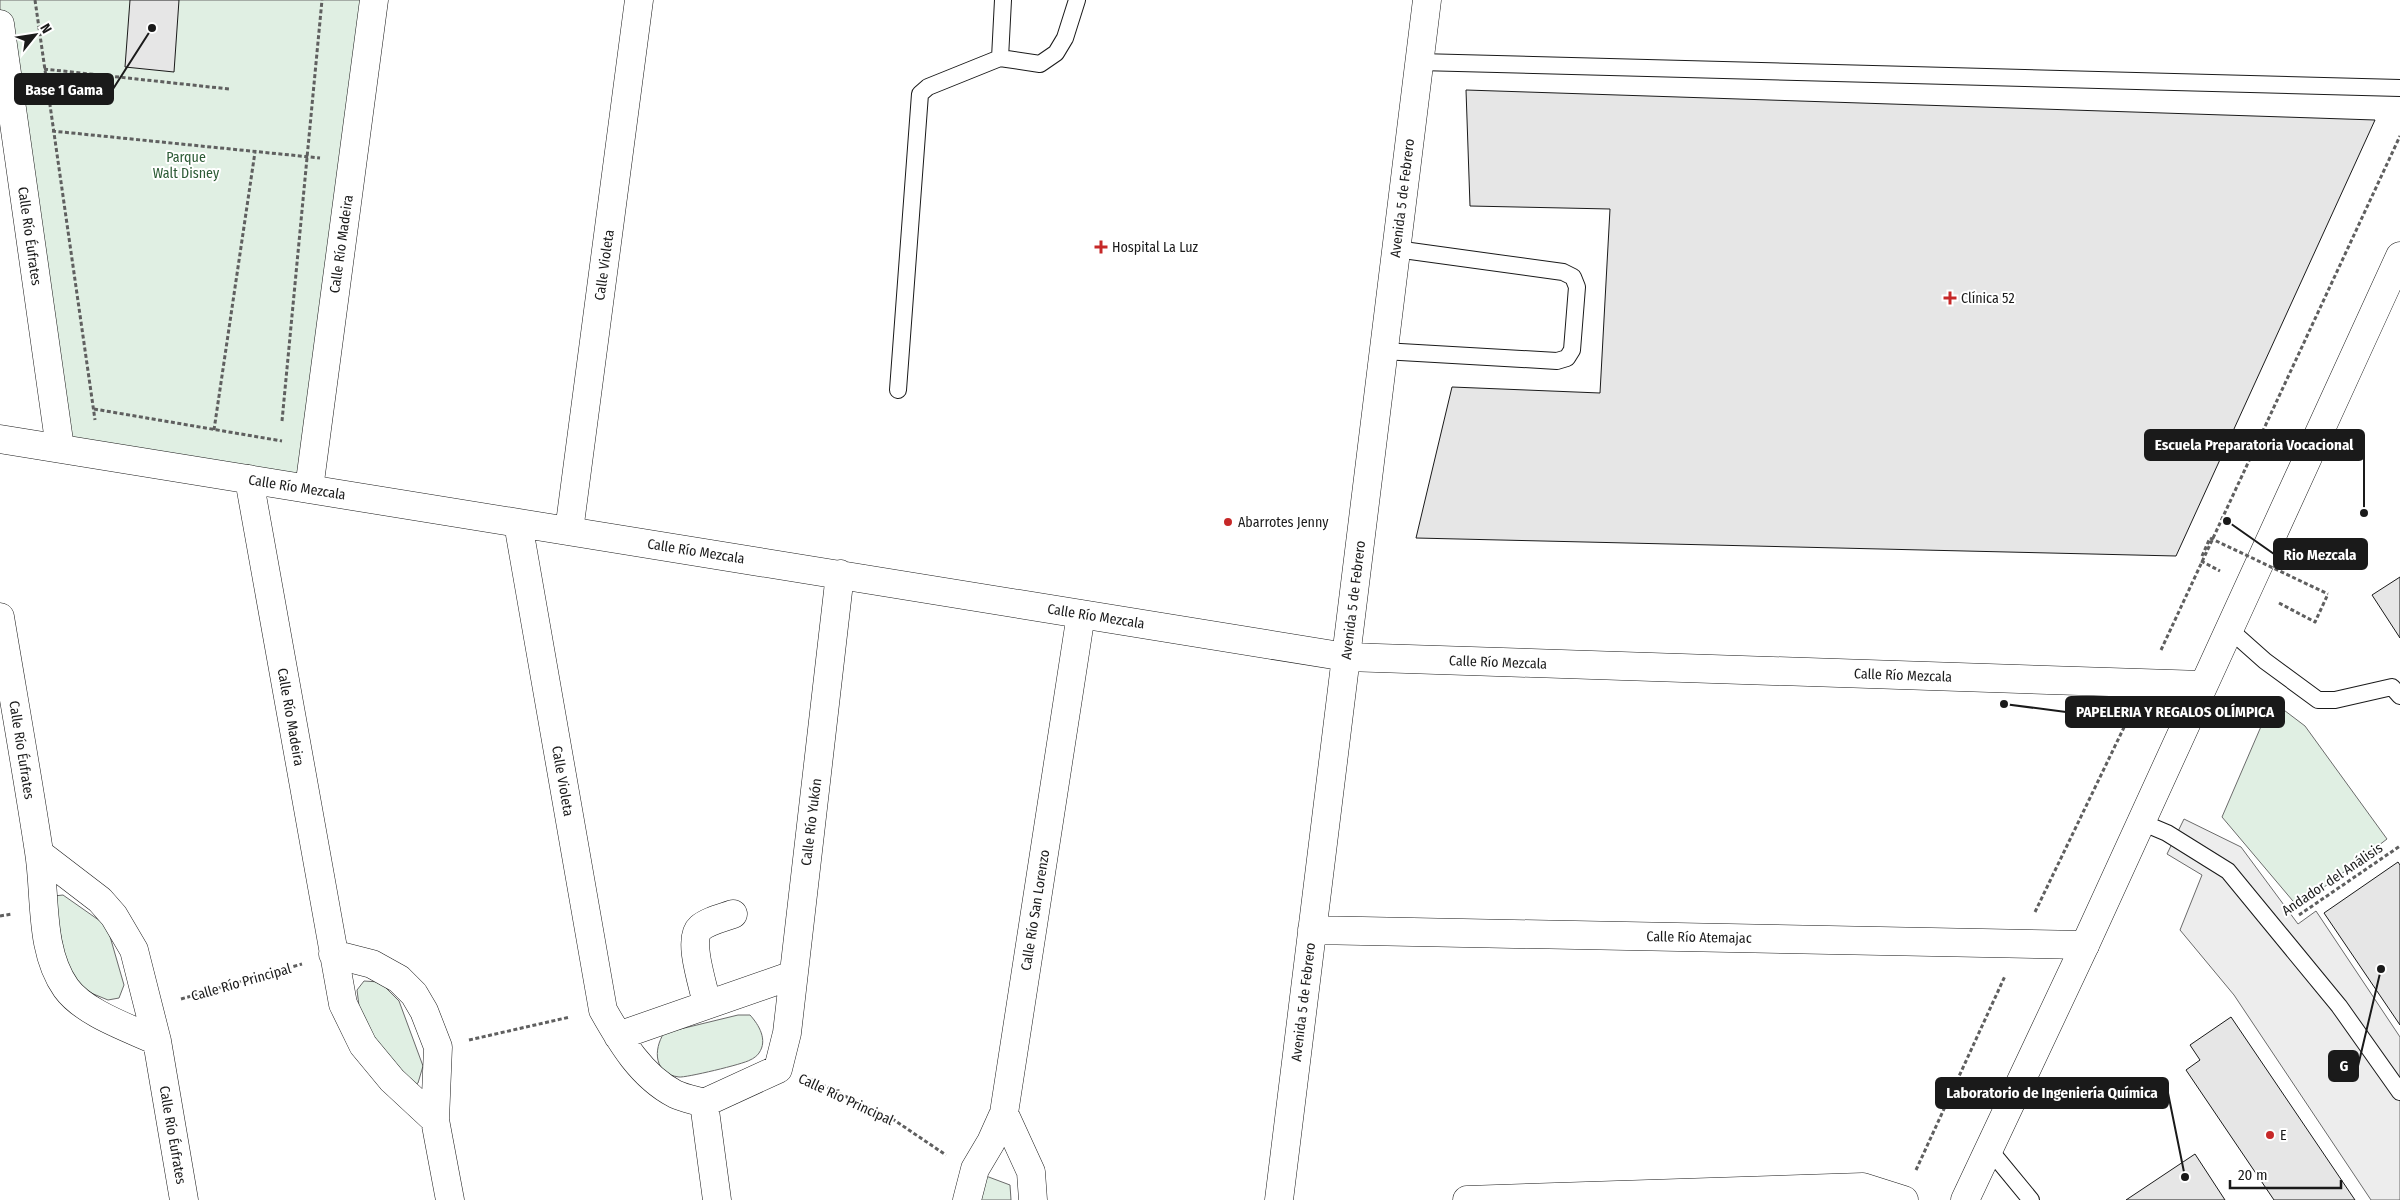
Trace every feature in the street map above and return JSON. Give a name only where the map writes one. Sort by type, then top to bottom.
[{"type":"street","name":"Calle Río Madeira","points":[[309,489],[374,0]]},
{"type":"street","name":"Calle Violeta","points":[[569,531],[639,0]]},
{"type":"street","name":"Avenida 5 de Febrero","points":[[1278,1200],[1426,0]]},
{"type":"street","name":"Calle Río Éufrates","points":[[0,24],[60,448]]},
{"type":"street","points":[[1965,1200],[2085,945],[2400,256]]},
{"type":"street","name":"Calle Río Mezcala","points":[[0,439],[1346,657],[2203,685]]},
{"type":"street","name":"Calle Río Madeira","points":[[249,479],[343,1004],[363,1045],[392,1080],[436,1120]]},
{"type":"street","name":"Calle Violeta","points":[[518,523],[603,1010],[618,1036]]},
{"type":"street","name":"Calle Río Yukón","points":[[778,1069],[787,1033],[840,574]]},
{"type":"street","name":"Calle Río San Lorenzo","points":[[967,1200],[975,1170],[992,1142],[1004,1113],[1081,614]]},
{"type":"street","name":"Calle Río Éufrates","points":[[0,616],[40,854],[49,945],[66,988],[91,1009],[157,1041]]},
{"type":"street","name":"Calle Río Éufrates","points":[[40,854],[100,900],[114,916],[134,950],[157,1041],[184,1200]]},
{"type":"street","points":[[707,1004],[695,948],[696,932],[701,927],[733,914]]},
{"type":"street","name":"Calle Río Atemajac","points":[[1312,930],[2085,945]]},
{"type":"street","points":[[333,954],[372,964],[400,979],[414,994],[424,1011],[438,1047],[436,1120],[450,1200]]},
{"type":"street","points":[[778,1069],[704,1103],[676,1095],[662,1086],[643,1069],[618,1036],[793,975]]},
{"type":"street","points":[[704,1103],[717,1200]]},
{"type":"street","points":[[1004,1113],[1031,1172],[1033,1200]]},
{"type":"street","points":[[1467,1200],[1863,1187],[1904,1200]]},
{"type":"lane","points":[[1000,58],[1003,0]]},
{"type":"lane","points":[[898,390],[920,94],[928,86],[1000,58],[1040,64],[1056,53],[1065,38],[1077,0]]},
{"type":"lane","points":[[1419,62],[2400,88]]},
{"type":"lane","points":[[1384,351],[1557,362],[1568,358],[1572,350],[1578,287],[1573,277],[1563,272],[1396,248]]},
{"type":"lane","points":[[2229,629],[2265,661],[2318,700],[2335,700],[2392,687],[2400,696]]},
{"type":"lane","points":[[2141,822],[2167,833],[2228,871],[2339,1006],[2400,1092]]},
{"type":"lane","points":[[1989,1149],[2031,1200]]},
{"type":"path","points":[[34,0],[100,455]]},
{"type":"path","points":[[276,484],[322,0]]},
{"type":"path","points":[[6,64],[230,89]]},
{"type":"path","points":[[15,127],[353,161]]},
{"type":"path","points":[[214,430],[255,152]]},
{"type":"path","points":[[54,402],[314,447]]},
{"type":"path","points":[[2210,538],[2328,594],[2315,622],[2248,587],[2200,561],[2210,538]]},
{"type":"path","name":"Andador del Análisis","points":[[2277,930],[2400,846]]},
{"type":"path","name":"Calle Río Principal","points":[[149,1009],[333,954]]},
{"type":"path","points":[[438,1047],[603,1010]]},
{"type":"path","name":"Calle Río Principal","points":[[778,1069],[812,1080],[894,1120],[946,1155],[975,1170]]},
{"type":"green space","name":"Parque Walt Disney","points":[[0,0],[374,0],[309,489],[60,448],[0,24]]},
{"type":"green space","points":[[2272,701],[2305,726],[2387,839],[2298,907],[2222,817]]},
{"type":"green space","points":[[63,895],[103,923],[109,933],[124,985],[119,998],[108,1000],[69,984],[54,896]]},
{"type":"green space","points":[[364,981],[380,982],[399,1001],[423,1066],[418,1083],[409,1088],[393,1076],[360,1014],[357,990]]},
{"type":"green space","points":[[738,1015],[750,1015],[761,1033],[762,1048],[754,1058],[745,1062],[684,1077],[671,1075],[660,1066],[657,1054],[660,1040],[664,1033]]},
{"type":"green space","points":[[986,1176],[1010,1185],[1011,1200],[977,1200]]},
{"type":"shaded area","points":[[2184,819],[2241,847],[2298,924],[2316,911],[2400,1037],[2400,1200],[2371,1200],[2234,995],[2180,930],[2202,875],[2167,854]]},
{"type":"building","points":[[130,0],[179,0],[174,72],[125,67]]},
{"type":"building","name":"Clínica 52","points":[[1466,90],[2375,120],[2176,556],[1416,538],[1452,387],[1600,393],[1610,209],[1470,206]]},
{"type":"building","points":[[2400,577],[2400,638],[2372,595]]},
{"type":"building","points":[[2398,862],[2400,865],[2400,1025],[2324,913]]},
{"type":"building","name":"E","points":[[2231,1017],[2355,1200],[2274,1200],[2186,1070],[2200,1060],[2190,1045]]},
{"type":"building","points":[[2195,1154],[2225,1200],[2126,1200]]},
{"type":"place","name":"Base 1 Gama","points":[[152,28]]},
{"type":"place","name":"Hospital La Luz","points":[[1101,247]]},
{"type":"place","name":"Clínica 52","points":[[1950,298]]},
{"type":"place","name":"Escuela Preparatoria Vocacional","points":[[2364,513]]},
{"type":"place","name":"Rio Mezcala","points":[[2227,521]]},
{"type":"place","name":"Abarrotes Jenny","points":[[1228,522]]},
{"type":"place","name":"PAPELERIA Y REGALOS OLÍMPICA","points":[[2004,704]]},
{"type":"place","name":"G","points":[[2381,969]]},
{"type":"place","name":"E","points":[[2270,1135]]},
{"type":"place","name":"Laboratorio de Ingeniería Química","points":[[2185,1177]]}]
